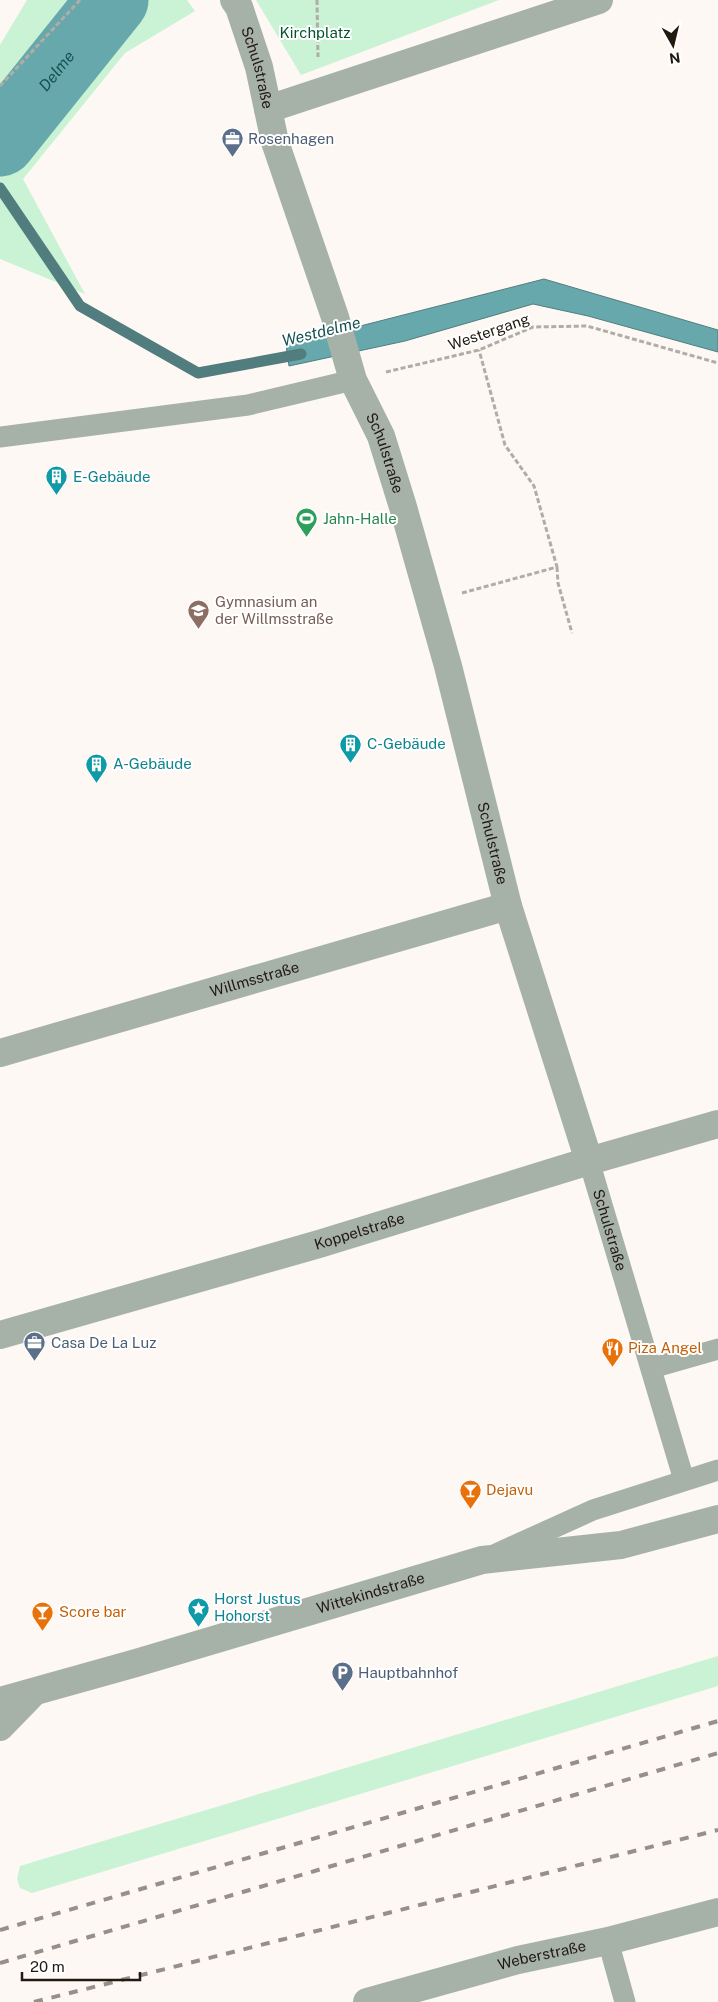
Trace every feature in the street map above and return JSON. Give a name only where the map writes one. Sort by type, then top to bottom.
[{"type":"street","name":"Schulstraße","points":[[234,0],[239,7],[259,67],[275,142],[335,317],[354,380],[381,436],[448,666],[508,906],[589,1161]]},
{"type":"street","points":[[268,109],[599,0]]},
{"type":"street","name":"Willmsstraße","points":[[0,1053],[508,906]]},
{"type":"street","name":"Koppelstraße","points":[[0,1335],[319,1244],[589,1161],[718,1124]]},
{"type":"street","name":"Wittekindstraße","points":[[0,1701],[136,1663],[482,1560],[621,1545],[718,1519]]},
{"type":"street","points":[[0,1727],[34,1692]]},
{"type":"street","name":"Weberstraße","points":[[366,2002],[518,1960],[608,1941],[718,1912]]},
{"type":"lane","points":[[0,437],[248,405],[354,380]]},
{"type":"lane","name":"Schulstraße","points":[[589,1161],[684,1480]]},
{"type":"lane","points":[[652,1368],[718,1350]]},
{"type":"lane","points":[[482,1560],[593,1510],[718,1470]]},
{"type":"lane","points":[[608,1941],[625,2002]]},
{"type":"path","points":[[0,86],[80,0]]},
{"type":"path","points":[[318,0],[318,59],[324,91]]},
{"type":"path","name":"Westergang","points":[[354,380],[479,350],[533,327],[587,326],[718,363]]},
{"type":"path","points":[[479,350],[505,445],[534,486],[557,567],[558,583],[572,633]]},
{"type":"path","points":[[430,601],[557,567]]},
{"type":"green space","points":[[27,0],[118,0],[123,7],[129,0],[187,0],[195,11],[125,53],[23,179],[85,294],[0,259],[0,45]]},
{"type":"green space","name":"Kirchplatz","points":[[256,0],[499,0],[301,75]]},
{"type":"green space","points":[[718,1656],[718,1686],[32,1893],[20,1888],[17,1879],[20,1866]]},
{"type":"water","points":[[544,279],[718,330],[718,352],[588,316],[533,304],[405,341],[289,366],[286,345]]},
{"type":"waterway","name":"Delme","points":[[0,141],[113,0]]},
{"type":"waterway","name":"Westdelme","points":[[0,188],[80,306],[198,373],[301,354]]},
{"type":"railway","points":[[0,1930],[718,1721]]},
{"type":"railway","points":[[0,1963],[718,1753]]},
{"type":"railway","points":[[34,2002],[718,1830]]},
{"type":"place","name":"Rosenhagen","points":[[232,158]]},
{"type":"place","name":"E-Gebäude","points":[[57,496]]},
{"type":"place","name":"Jahn-Halle","points":[[307,538]]},
{"type":"place","name":"Gymnasium an der Willmsstraße","points":[[199,630]]},
{"type":"place","name":"C-Gebäude","points":[[351,763]]},
{"type":"place","name":"A-Gebäude","points":[[97,783]]},
{"type":"place","name":"Casa De La Luz","points":[[35,1362]]},
{"type":"place","name":"Piza Angel","points":[[612,1367]]},
{"type":"place","name":"Dejavu","points":[[470,1509]]},
{"type":"place","name":"Horst Justus Hohorst","points":[[198,1627]]},
{"type":"place","name":"Score bar","points":[[43,1631]]},
{"type":"place","name":"Hauptbahnhof","points":[[342,1692]]}]
